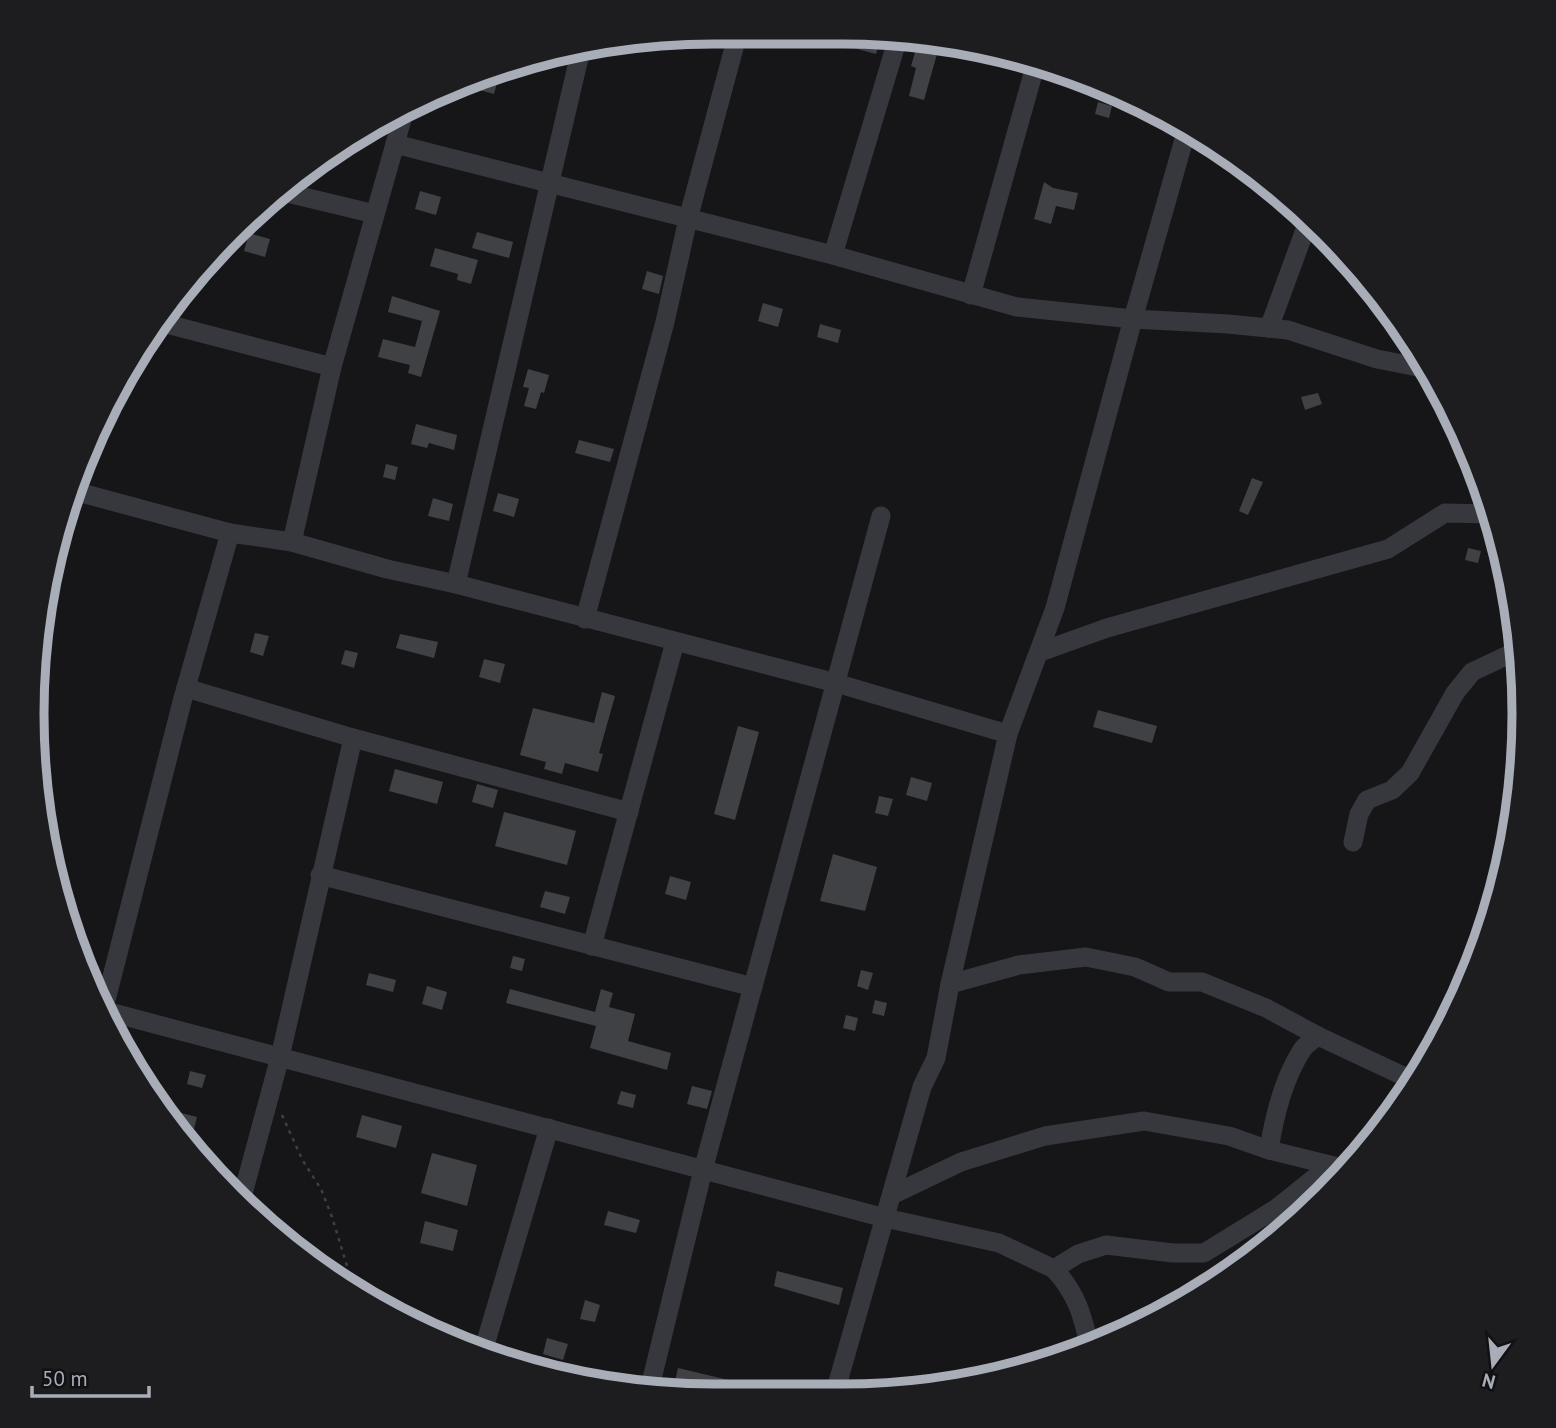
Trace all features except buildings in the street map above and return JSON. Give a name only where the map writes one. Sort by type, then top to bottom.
[{"type":"street","points":[[585,619],[665,322],[688,219],[734,44]]},
{"type":"street","points":[[833,255],[896,46]]},
{"type":"street","points":[[456,583],[579,58]]},
{"type":"street","points":[[971,295],[1033,72]]},
{"type":"street","points":[[292,542],[331,367],[402,122]]},
{"type":"street","points":[[837,1384],[922,1087],[936,1058],[950,984],[1008,734],[1055,608],[1184,138]]},
{"type":"street","points":[[395,144],[833,255],[1017,307],[1133,319],[1288,330],[1377,359],[1414,366]]},
{"type":"street","points":[[291,194],[375,214]]},
{"type":"street","points":[[1269,328],[1305,230]]},
{"type":"street","points":[[169,325],[331,367]]},
{"type":"street","points":[[81,493],[230,533],[292,542],[387,569],[456,583],[836,683],[1008,734]]},
{"type":"street","points":[[1040,652],[1107,628],[1388,549],[1445,513],[1481,514]]},
{"type":"street","points":[[651,1381],[703,1170],[881,516]]},
{"type":"street","points":[[107,996],[186,688],[230,533]]},
{"type":"street","points":[[592,946],[675,642]]},
{"type":"street","points":[[1353,842],[1360,814],[1367,800],[1391,790],[1410,773],[1455,694],[1472,672],[1510,654]]},
{"type":"street","points":[[186,688],[353,738],[629,812]]},
{"type":"street","points":[[244,1191],[280,1057],[353,738]]},
{"type":"street","points":[[320,875],[753,987]]},
{"type":"street","points":[[950,984],[1019,965],[1086,957],[1135,967],[1169,982],[1202,982],[1266,1008],[1405,1077]]},
{"type":"street","points":[[115,1014],[885,1218],[999,1242],[1054,1269],[1070,1287],[1083,1316],[1087,1337]]},
{"type":"street","points":[[1269,1150],[1271,1134],[1287,1081],[1303,1048],[1318,1035]]},
{"type":"street","points":[[891,1195],[961,1162],[1045,1136],[1144,1121],[1229,1136],[1269,1150],[1338,1164]]},
{"type":"street","points":[[485,1344],[549,1128]]},
{"type":"street","points":[[1054,1269],[1078,1254],[1106,1245],[1161,1252],[1204,1253],[1278,1208],[1322,1172],[1334,1169]]},
{"type":"path","points":[[279,1108],[303,1161],[321,1189],[350,1276]]}]
